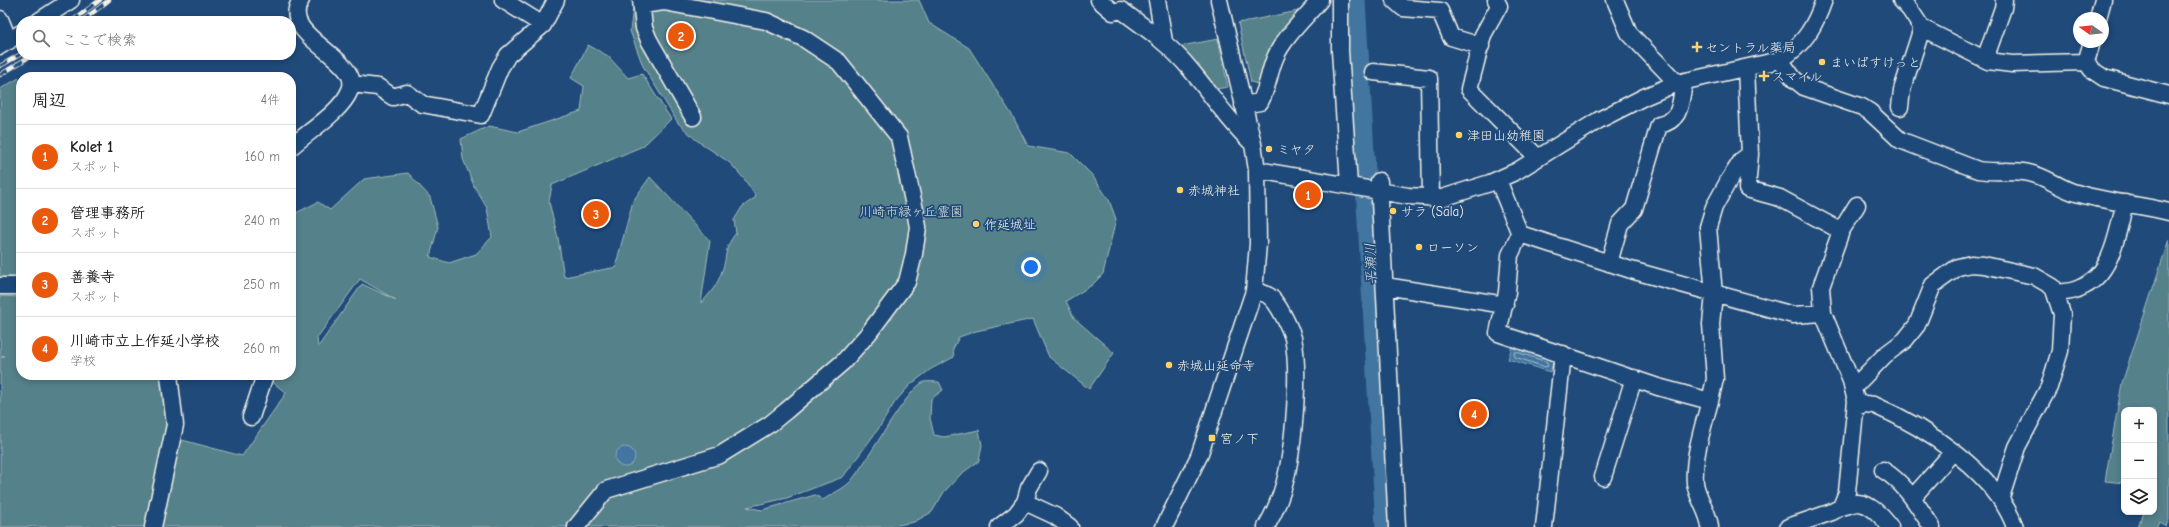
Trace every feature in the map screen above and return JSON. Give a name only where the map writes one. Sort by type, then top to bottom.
[{"type":"street","points":[[47,16],[71,0]]},
{"type":"street","points":[[296,143],[341,104],[352,84],[352,78],[344,68],[301,28],[296,16],[297,6],[301,0]]},
{"type":"street","points":[[503,0],[543,25]]},
{"type":"street","points":[[352,84],[378,87],[393,97],[407,93],[422,104],[481,115],[500,68],[508,55],[543,25],[556,0]]},
{"type":"street","points":[[1099,0],[1113,12],[1121,10],[1164,41],[1191,70],[1233,126],[1253,144]]},
{"type":"street","points":[[1157,0],[1164,41]]},
{"type":"street","points":[[1164,527],[1199,456],[1254,291],[1258,244],[1257,170],[1253,144],[1219,0]]},
{"type":"street","points":[[1243,105],[1260,102],[1265,93],[1275,57],[1284,42],[1320,0]]},
{"type":"street","points":[[1340,0],[1340,51],[1350,185]]},
{"type":"street","points":[[1394,0],[1403,8],[1440,11],[1451,37],[1481,46]]},
{"type":"street","points":[[1496,0],[1499,6],[1483,35],[1470,89],[1536,157]]},
{"type":"street","points":[[1615,0],[1629,33],[1681,82]]},
{"type":"street","points":[[1257,170],[1306,180],[1379,187],[1431,198],[1442,198],[1464,192],[1498,180],[1517,171],[1536,157],[1621,108],[1681,82],[1780,60],[1791,53],[1806,38],[1817,21],[1824,0]]},
{"type":"street","points":[[1901,0],[1922,28],[1985,59],[1998,63],[2012,64],[2086,62]]},
{"type":"street","points":[[1985,59],[2003,8],[2004,0]]},
{"type":"street","points":[[2100,12],[2103,0]]},
{"type":"street","points":[[576,527],[606,490],[720,455],[770,424],[805,396],[843,362],[908,282],[914,254],[917,222],[899,137],[839,62],[803,38],[766,21],[664,2],[641,2],[644,28],[649,40],[693,117]]},
{"type":"street","points":[[0,19],[10,40]]},
{"type":"street","points":[[1900,107],[1902,90],[1922,28]]},
{"type":"street","points":[[2086,62],[2090,48]]},
{"type":"street","points":[[1780,60],[1794,79],[1804,87],[1862,107],[1870,112],[1900,140],[1978,170],[1991,172],[2009,170],[2030,173],[2044,177],[2073,192],[2169,212]]},
{"type":"street","points":[[2086,62],[2092,70],[2104,78],[2169,94]]},
{"type":"street","points":[[1746,68],[1750,154],[1748,189],[1780,198],[1841,231]]},
{"type":"street","points":[[1373,72],[1429,78],[1431,198]]},
{"type":"street","points":[[1609,263],[1620,224],[1634,209],[1659,125],[1671,122],[1677,116],[1681,82]]},
{"type":"street","points":[[1710,527],[1695,484],[1696,466],[1703,427],[1714,379],[1711,324],[1714,294],[1708,227],[1714,206],[1742,160],[1750,154]]},
{"type":"street","points":[[1498,180],[1520,234],[1510,255],[1505,305],[1498,332],[1634,378],[1710,401]]},
{"type":"street","points":[[1379,187],[1397,527]]},
{"type":"street","points":[[2056,293],[2081,288],[2097,276],[2107,264],[2125,203]]},
{"type":"street","points":[[1841,507],[1848,492],[1856,407],[1853,388],[1823,313],[1821,288],[1841,231],[1857,205]]},
{"type":"street","points":[[1520,234],[1609,263],[1714,294],[1793,314],[1823,313]]},
{"type":"street","points":[[1853,388],[1885,355],[1905,340],[1916,325],[1933,285],[1958,267],[1971,264],[1984,265],[2034,276],[2053,287],[2062,314],[2060,350],[2049,387],[2017,447],[2001,497]]},
{"type":"street","points":[[1,286],[16,286]]},
{"type":"street","points":[[1385,286],[1505,305]]},
{"type":"street","points":[[1254,291],[1269,296],[1288,325],[1293,338],[1296,377],[1293,432],[1287,473],[1276,510],[1266,527]]},
{"type":"street","points":[[1544,527],[1563,354]]},
{"type":"street","points":[[1603,477],[1634,378]]},
{"type":"street","points":[[153,527],[175,425],[170,380]]},
{"type":"street","points":[[251,417],[263,380]]},
{"type":"street","points":[[1856,407],[1866,404],[1885,409],[1939,439],[1992,486],[2010,512],[2015,527]]},
{"type":"street","points":[[1913,497],[1953,452]]},
{"type":"street","points":[[1883,470],[1900,482],[1913,497],[1932,527]]},
{"type":"street","points":[[999,527],[1016,514],[1025,502],[1029,488],[1040,471]]},
{"type":"street","points":[[1025,502],[1055,516],[1070,527]]},
{"type":"street","points":[[1788,527],[1832,512],[1841,507],[1858,503],[1868,506],[1885,520],[1890,527]]},
{"type":"green space","name":"川崎市緑ヶ丘霊園","points":[[634,0],[919,0],[929,23],[969,48],[1012,115],[1028,146],[1070,153],[1092,175],[1109,200],[1116,219],[1103,274],[1092,285],[1066,301],[1074,318],[1114,353],[1089,389],[1049,357],[1033,319],[976,331],[959,337],[953,349],[954,357],[931,369],[910,385],[895,402],[879,428],[843,477],[787,498],[747,507],[762,510],[815,495],[823,500],[841,489],[851,481],[858,472],[898,411],[917,387],[924,382],[939,382],[943,390],[931,399],[930,418],[934,435],[944,437],[979,430],[982,445],[979,461],[961,474],[944,492],[932,512],[914,522],[888,527],[0,527],[0,357],[5,356],[0,355],[0,296],[16,297],[16,380],[164,380],[169,427],[167,436],[242,456],[286,393],[270,380],[296,380],[296,213],[318,202],[330,210],[364,179],[408,173],[430,197],[438,227],[430,257],[449,263],[476,254],[492,237],[487,208],[474,186],[463,159],[461,139],[489,126],[518,132],[581,111],[584,86],[571,78],[588,45],[608,56],[628,78],[642,74],[671,119],[643,146],[552,185],[549,202],[558,238],[564,277],[617,267],[616,264],[633,201],[650,177],[710,241],[701,303],[708,296],[720,276],[724,265],[727,248],[736,233],[734,220],[742,207],[756,197],[745,180],[730,163],[695,139],[678,123],[643,66],[630,31]],"holes":[[[360,279],[396,300],[362,284],[318,347],[317,338]]]},
{"type":"green space","points":[[1303,10],[1260,85],[1251,82],[1238,23]]},
{"type":"green space","points":[[1218,39],[1228,87],[1216,89],[1176,47]]},
{"type":"green space","points":[[16,80],[16,278],[0,279],[0,89]]},
{"type":"green space","points":[[2169,239],[2169,520],[2166,526],[2159,522],[2156,527],[2138,527],[2142,515],[2157,515],[2157,407],[2121,407],[2121,483],[2105,481],[2122,383]]},
{"type":"water","points":[[1512,346],[1554,360],[1550,372],[1508,359]]},
{"type":"water","points":[[625,447],[632,450],[635,457],[632,464],[625,467],[618,464],[615,457],[618,450]]},
{"type":"waterway","name":"平瀬川","points":[[1355,0],[1386,527]]},
{"type":"railway","points":[[79,16],[100,0]]},
{"type":"railway","points":[[88,16],[109,0]]},
{"type":"railway","points":[[0,66],[16,57]]},
{"type":"railway","points":[[0,75],[24,60]]},
{"type":"place","name":"管理事務所","points":[[681,36]]},
{"type":"place","name":"セントラル薬局","points":[[1697,47]]},
{"type":"place","name":"まいばすけっと","points":[[1822,62]]},
{"type":"place","name":"スマイル","points":[[1764,76]]},
{"type":"place","name":"津田山幼稚園","points":[[1459,135]]},
{"type":"place","name":"ミヤタ","points":[[1269,149]]},
{"type":"place","name":"赤城神社","points":[[1180,190]]},
{"type":"place","name":"Kolet 1","points":[[1308,195]]},
{"type":"place","name":"サラ (Sala)","points":[[1393,211]]},
{"type":"place","name":"善養寺","points":[[596,214]]},
{"type":"place","name":"作延城址","points":[[976,224]]},
{"type":"place","name":"ローソン","points":[[1419,247]]},
{"type":"place","name":"赤城山延命寺","points":[[1169,365]]},
{"type":"place","name":"川崎市立上作延小学校","points":[[1474,414]]},
{"type":"place","name":"宮ノ下","points":[[1212,438]]}]
